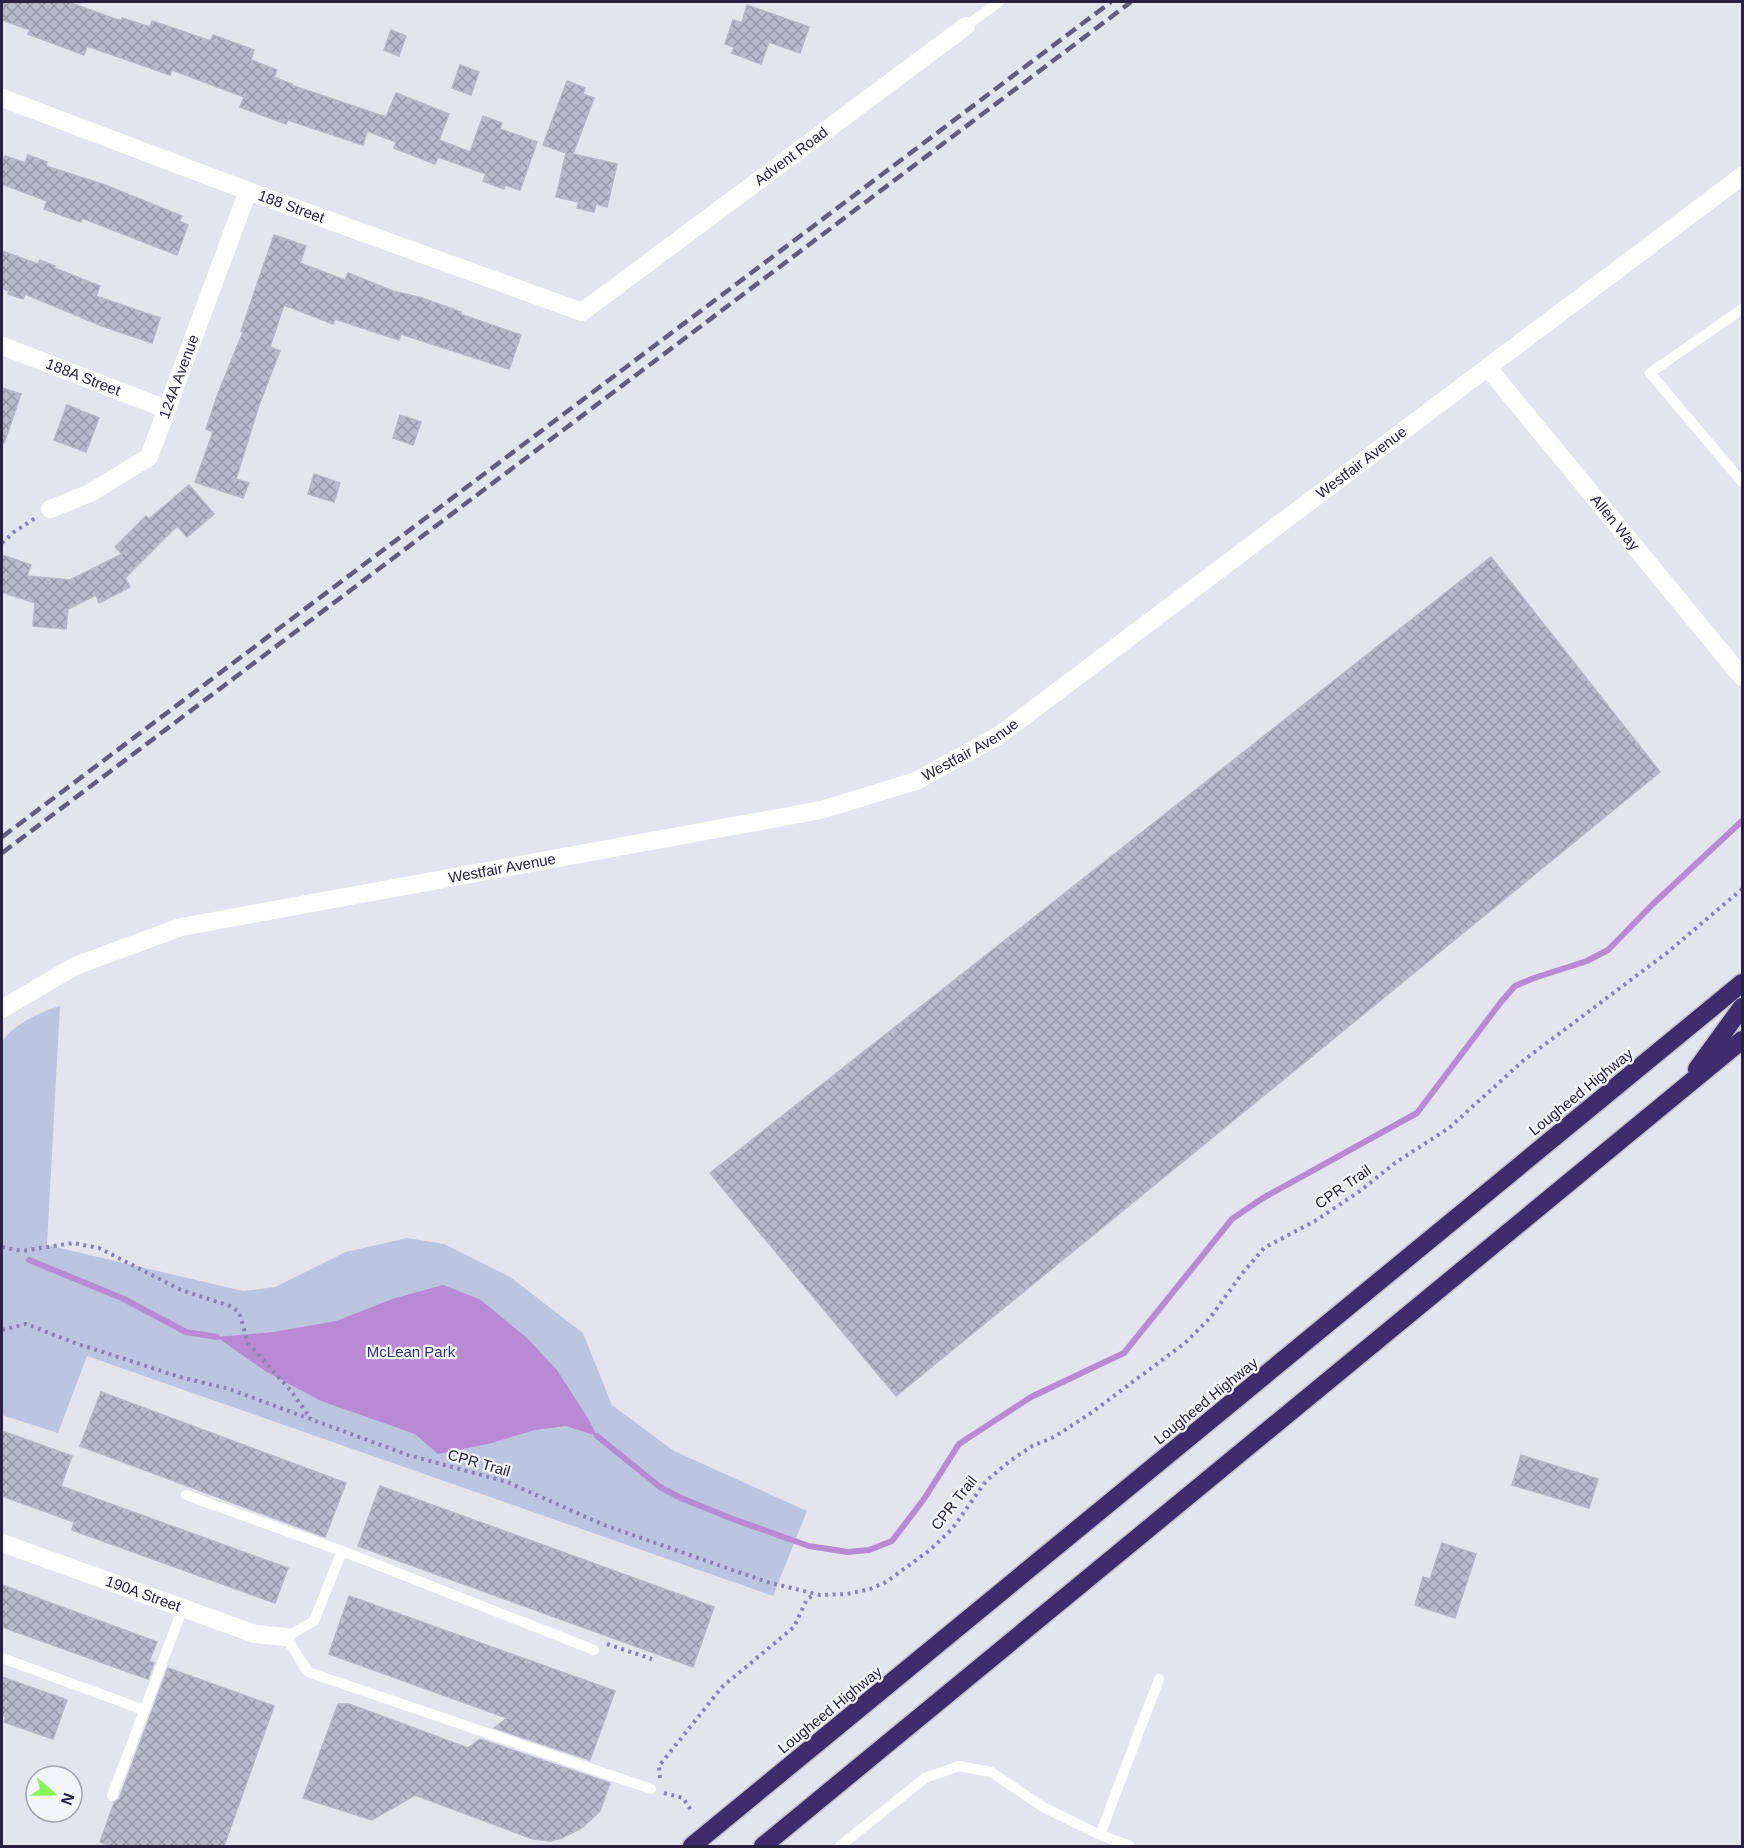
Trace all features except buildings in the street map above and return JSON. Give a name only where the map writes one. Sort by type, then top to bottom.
[{"type":"highway","name":"Lougheed Highway","points":[[692,1846],[1743,983]]},
{"type":"highway","points":[[1684,1088],[1743,1007]]},
{"type":"highway","points":[[763,1846],[1743,1040]]},
{"type":"street","name":"Advent Road","points":[[582,312],[966,26]]},
{"type":"street","name":"188 Street","points":[[2,98],[248,191],[582,312]]},
{"type":"street","name":"Westfair Avenue","points":[[2,1009],[75,966],[181,927],[821,810],[916,781],[998,736],[1743,176]]},
{"type":"street","name":"124A Avenue","points":[[50,509],[90,493],[148,457],[248,191]]},
{"type":"street","name":"188A Street","points":[[2,346],[166,409]]},
{"type":"street","name":"Allen Way","points":[[1488,368],[1743,677]]},
{"type":"street","name":"190A Street","points":[[2,1543],[182,1610],[255,1634],[286,1637]]},
{"type":"lane","name":"Advent Road","points":[[966,26],[999,2]]},
{"type":"lane","points":[[1743,309],[1650,373],[1743,482]]},
{"type":"lane","points":[[186,1495],[342,1551],[594,1650]]},
{"type":"lane","points":[[342,1551],[314,1621],[286,1637],[308,1672],[651,1789]]},
{"type":"lane","points":[[112,1796],[182,1610]]},
{"type":"lane","points":[[2,1658],[144,1710]]},
{"type":"lane","points":[[1100,1835],[1159,1678]]},
{"type":"lane","points":[[840,1846],[925,1778],[959,1766],[991,1772],[1043,1808],[1100,1835],[1130,1846]]},
{"type":"path","points":[[2,543],[14,531],[50,509]]},
{"type":"path","name":"CPR Trail","points":[[2,1330],[26,1324],[75,1343],[229,1389],[408,1455],[507,1482],[604,1525],[767,1582],[816,1594],[847,1594],[870,1589],[886,1582],[908,1567],[952,1529],[986,1481],[1010,1461],[1091,1413],[1185,1343],[1210,1318],[1264,1248],[1315,1221],[1360,1191],[1395,1163],[1449,1128],[1524,1060],[1668,952],[1743,889]]},
{"type":"path","points":[[2,1247],[22,1251],[73,1243],[99,1248],[181,1290],[230,1306],[239,1312],[248,1343],[291,1390],[311,1419]]},
{"type":"path","points":[[660,1781],[659,1766],[722,1687],[794,1627],[807,1599],[816,1594]]},
{"type":"path","points":[[594,1650],[602,1642],[652,1659]]},
{"type":"path","points":[[651,1789],[683,1798],[693,1813]]},
{"type":"green space","name":"McLean Park","points":[[60,1006],[47,1245],[243,1291],[275,1287],[346,1252],[407,1238],[444,1244],[510,1277],[583,1333],[612,1405],[674,1451],[807,1511],[773,1596],[87,1356],[58,1433],[2,1415],[2,1042],[19,1025],[44,1011]]},
{"type":"shaded area","points":[[443,1285],[481,1300],[528,1339],[557,1370],[597,1436],[566,1426],[535,1430],[488,1444],[438,1454],[415,1434],[321,1401],[265,1371],[217,1337],[273,1332],[336,1321],[392,1299]]},
{"type":"waterway","points":[[597,1436],[660,1487],[730,1518],[809,1546],[848,1552],[869,1550],[892,1541],[924,1499],[959,1444],[1031,1397],[1124,1353],[1232,1219],[1263,1198],[1417,1113],[1515,986],[1587,961],[1608,950],[1653,904],[1742,821]]},
{"type":"waterway","points":[[29,1260],[122,1298],[186,1332],[217,1337]]},
{"type":"railway","points":[[2,837],[1111,2]]},
{"type":"railway","points":[[2,853],[1131,2]]}]
